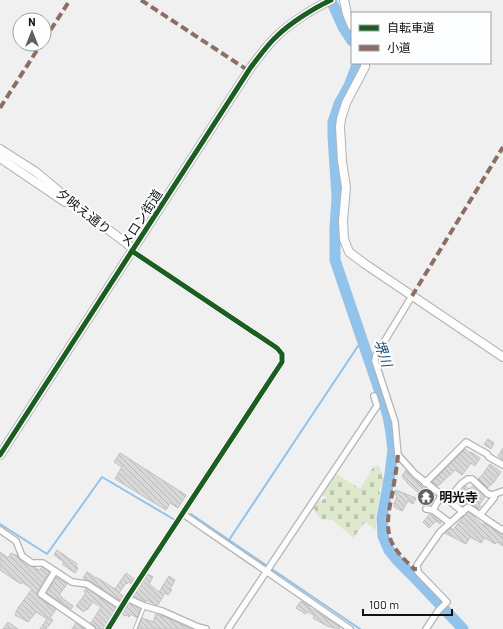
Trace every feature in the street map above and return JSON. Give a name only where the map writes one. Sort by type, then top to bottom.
[{"type":"street","points":[[344,0],[351,24]]},
{"type":"street","name":"メロン街道","points":[[0,455],[251,67],[277,36],[296,21],[324,4]]},
{"type":"street","points":[[365,64],[365,67],[346,103],[340,127],[342,161],[346,187],[344,239],[349,252],[503,357]]},
{"type":"street","name":"夕映え通り","points":[[0,149],[36,172],[133,250]]},
{"type":"street","name":"夕映え通り","points":[[0,158],[50,191],[133,250]]},
{"type":"street","points":[[108,629],[282,362],[282,354],[276,348],[133,250]]},
{"type":"street","points":[[412,296],[376,355],[375,361],[396,422],[398,455],[425,483],[463,512]]},
{"type":"street","points":[[228,629],[376,406],[374,396]]},
{"type":"street","points":[[425,483],[466,442],[503,465]]},
{"type":"street","points":[[448,500],[460,484],[468,479],[472,479],[488,494],[492,495],[503,491]]},
{"type":"street","points":[[480,515],[494,498],[494,494]]},
{"type":"street","points":[[433,510],[441,496]]},
{"type":"street","points":[[426,629],[438,611],[447,602],[418,572],[417,565],[440,532],[468,507],[502,530],[503,529]]},
{"type":"street","points":[[426,508],[433,510],[450,523]]},
{"type":"street","points":[[183,514],[349,629]]},
{"type":"street","points":[[0,530],[16,541],[22,556],[32,563],[43,563],[72,582],[87,584],[122,607]]},
{"type":"street","points":[[55,571],[41,594],[92,629]]},
{"type":"street","points":[[128,598],[144,606],[162,611],[206,629]]},
{"type":"lane","points":[[135,629],[144,606]]},
{"type":"green space","points":[[375,466],[379,466],[384,480],[379,491],[376,530],[365,522],[353,538],[333,520],[320,519],[313,507],[315,503],[327,498],[320,494],[335,473],[360,489]]},
{"type":"building","points":[[488,439],[494,443],[491,449],[484,444]]},
{"type":"building","points":[[503,448],[503,460],[498,456]]},
{"type":"building","points":[[465,449],[480,458],[475,466],[471,463],[462,475],[455,470],[438,486],[432,482]]},
{"type":"building","points":[[120,453],[186,495],[178,508],[170,503],[166,510],[115,479],[122,467],[114,462]]},
{"type":"building","points":[[490,464],[501,472],[494,482],[487,488],[478,479]]},
{"type":"building","points":[[406,470],[422,486],[434,495],[435,498],[432,504],[403,478],[402,476]]},
{"type":"building","points":[[465,486],[469,489],[473,486],[485,497],[478,509],[469,503],[466,503],[463,506],[455,500]]},
{"type":"building","points":[[396,490],[416,498],[413,504],[408,501],[402,511],[394,507],[397,496],[394,494]]},
{"type":"building","points":[[468,512],[483,525],[484,523],[503,535],[503,546],[497,542],[495,544],[485,538],[481,543],[470,537],[466,544],[445,533],[451,528],[453,530]]},
{"type":"building","points":[[430,514],[441,522],[440,524],[436,521],[429,528],[423,522]]},
{"type":"building","points":[[57,550],[77,564],[76,566],[78,568],[75,573],[62,564],[64,562],[54,555]]},
{"type":"building","points":[[0,552],[8,558],[11,553],[18,556],[30,566],[39,570],[42,567],[49,572],[37,593],[39,598],[56,609],[50,618],[53,620],[46,629],[40,629],[47,619],[36,612],[28,622],[15,615],[18,608],[32,589],[22,582],[21,584],[0,570]]},
{"type":"building","points":[[87,572],[115,589],[126,573],[134,579],[131,584],[129,582],[127,584],[126,583],[119,593],[123,596],[120,601],[89,580],[83,578]]},
{"type":"building","points":[[148,574],[153,577],[149,584],[159,592],[169,576],[175,580],[170,589],[172,590],[168,595],[165,593],[158,605],[146,600],[146,602],[133,596]]},
{"type":"building","points":[[56,577],[67,584],[59,595],[73,606],[71,609],[47,593]]},
{"type":"building","points":[[86,588],[116,608],[104,629],[96,629],[91,623],[101,607],[93,602],[84,612],[76,606],[86,593],[84,592]]},
{"type":"building","points":[[301,601],[310,607],[309,608],[340,627],[339,629],[327,626],[313,618],[314,615],[307,612],[305,614],[296,608]]},
{"type":"building","points":[[129,603],[140,609],[137,618],[131,614],[129,617],[122,614]]},
{"type":"building","points":[[156,614],[191,629],[138,629],[142,618],[153,622]]},
{"type":"building","points":[[8,622],[18,629],[3,629]]},
{"type":"building","points":[[76,623],[84,629],[72,629]]},
{"type":"waterway","name":"堺川","points":[[331,0],[343,27],[351,39]]},
{"type":"waterway","name":"堺川","points":[[357,64],[349,86],[339,104],[333,122],[337,197],[335,260],[388,416],[391,433],[393,450],[382,518],[383,536],[389,550],[397,560],[463,629]]},
{"type":"waterway","points":[[360,629],[229,540],[362,340]]},
{"type":"waterway","points":[[0,524],[47,554],[102,477],[175,520],[176,519]]},
{"type":"waterway","points":[[191,514],[229,540]]},
{"type":"waterway","points":[[187,625],[195,629]]},
{"type":"marked path","points":[[52,28],[70,0]]},
{"type":"marked path","points":[[141,0],[249,71]]},
{"type":"marked path","points":[[0,108],[36,52]]},
{"type":"marked path","points":[[412,296],[503,147]]},
{"type":"marked path","points":[[398,455],[389,510],[388,530],[396,550],[414,569],[417,569]]},
{"type":"cycle path","points":[[0,455],[251,67],[270,43],[282,31],[302,16],[331,0]]},
{"type":"cycle path","points":[[108,629],[282,362],[282,354],[277,348],[132,251]]},
{"type":"place","name":"明光寺","points":[[426,497]]}]
